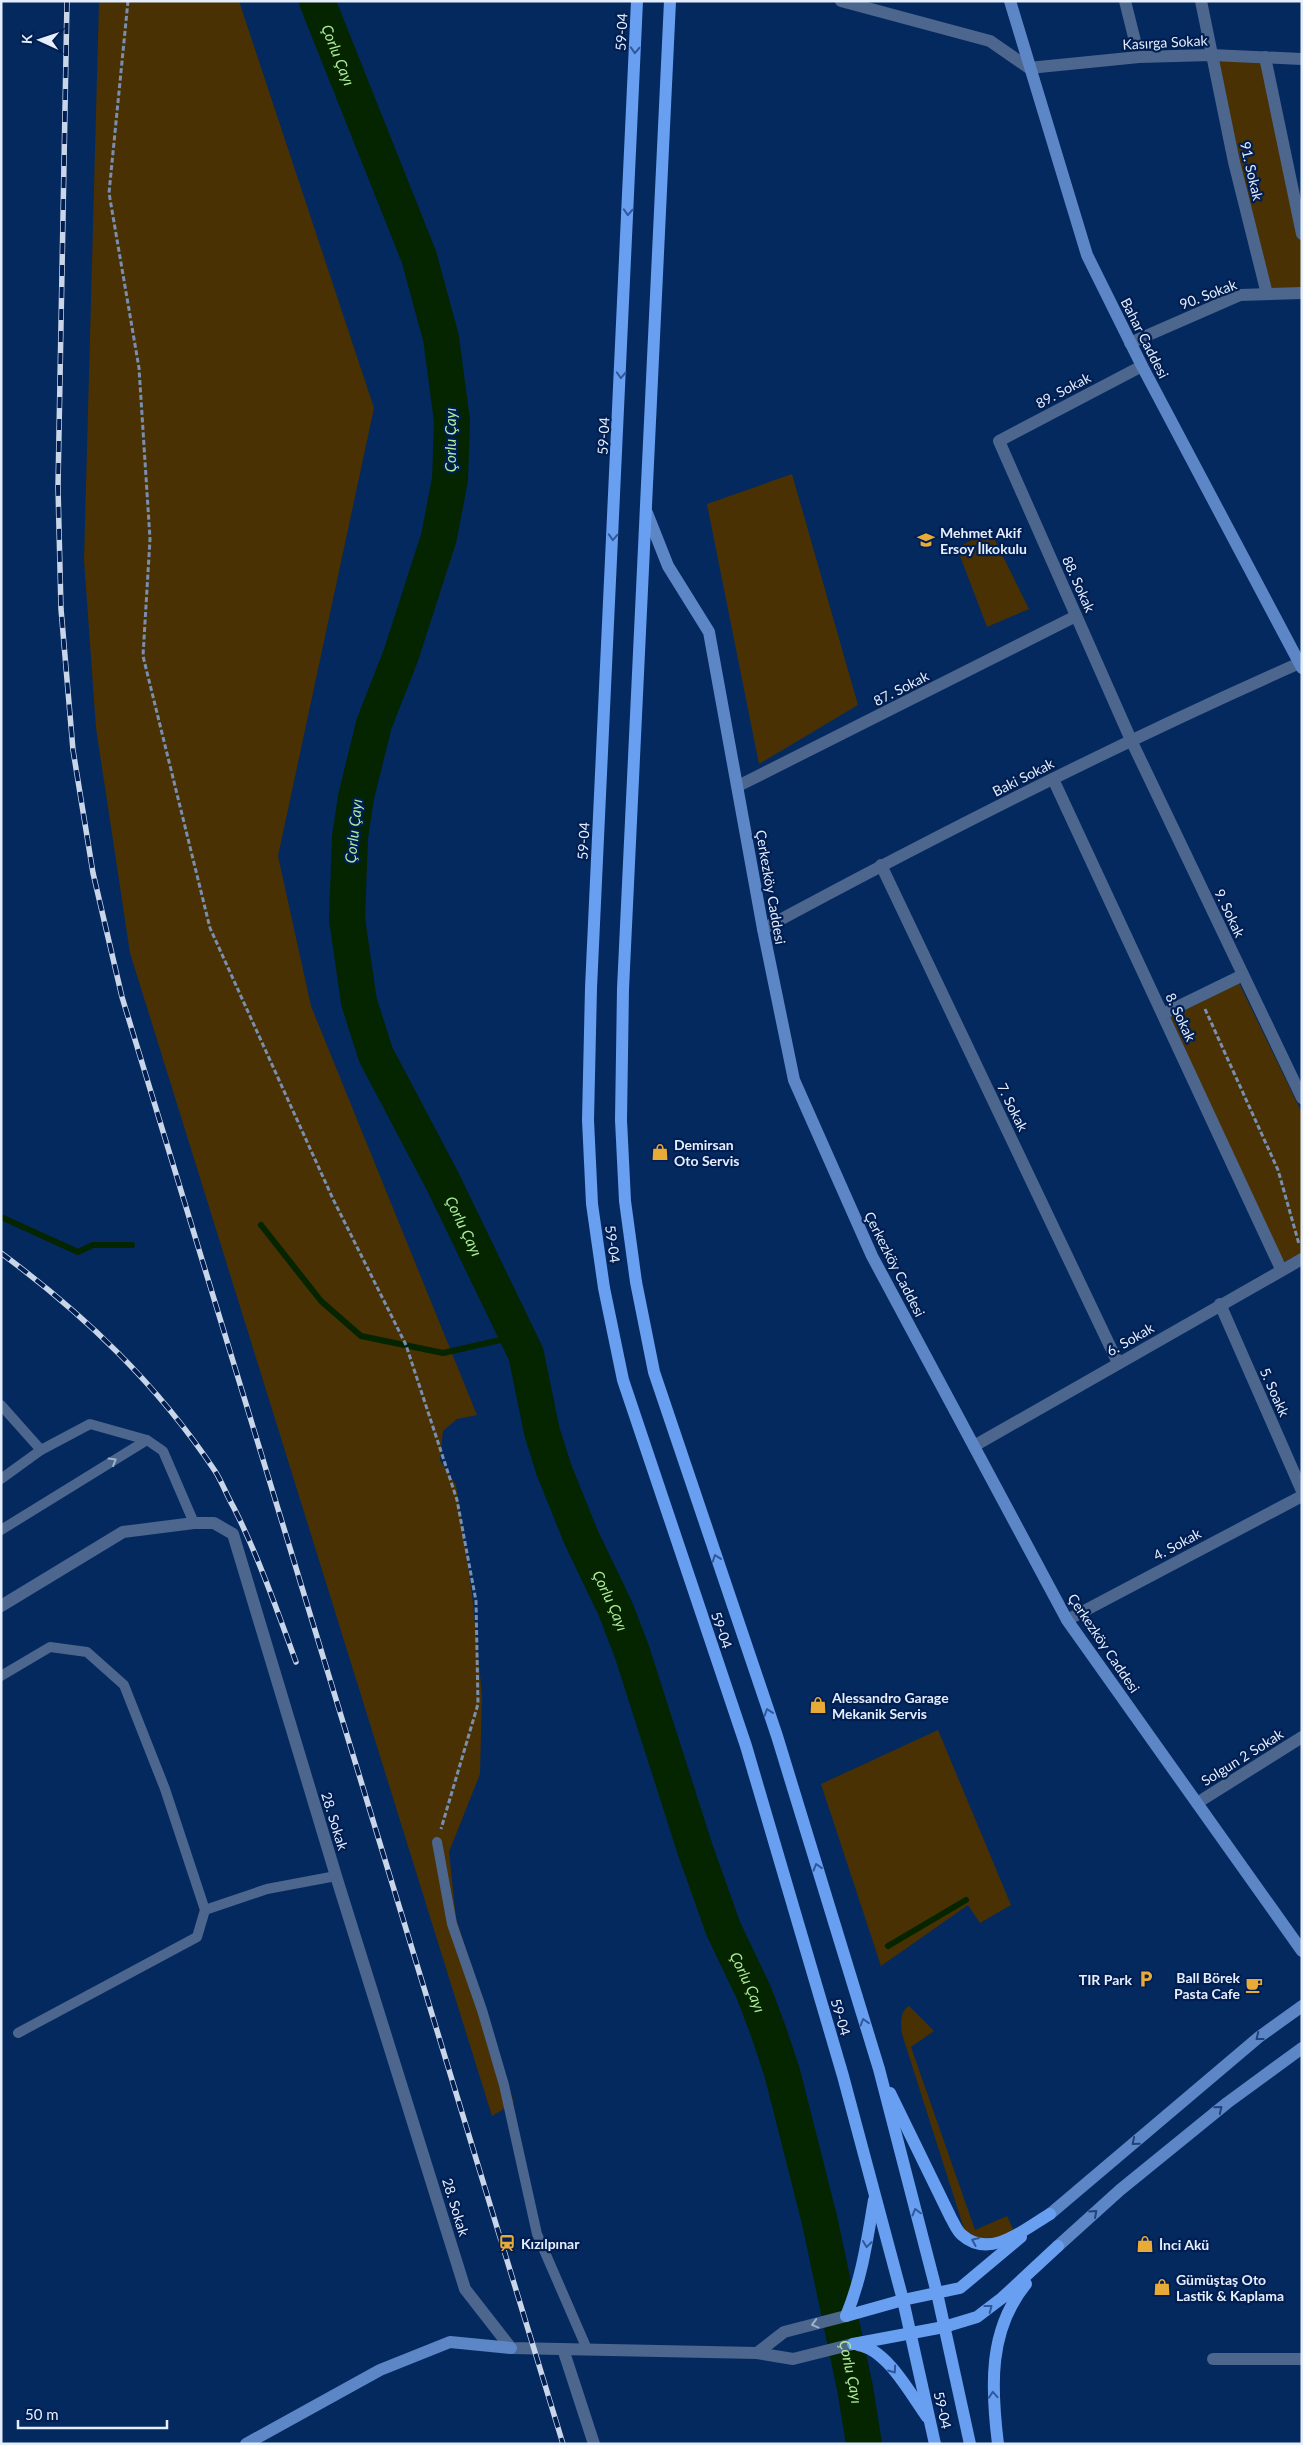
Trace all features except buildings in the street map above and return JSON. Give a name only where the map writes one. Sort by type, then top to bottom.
[{"type":"main road","name":"59-04","points":[[637,1],[591,988],[588,1120],[592,1204],[604,1288],[623,1380],[746,1746],[843,2076],[903,2300],[935,2444]]},
{"type":"main road","name":"59-04","points":[[670,1],[624,989],[621,1120],[625,1201],[636,1282],[654,1372],[777,1736],[878,2069],[937,2293],[970,2444]]},
{"type":"main road","name":"Bahar Caddesi","points":[[1010,1],[1087,255],[1142,366],[1301,664]]},
{"type":"main road","name":"Çerkezköy Caddesi","points":[[647,513],[668,566],[709,632],[762,929],[794,1080],[872,1256],[1068,1620],[1302,1951]]},
{"type":"main road","points":[[846,2316],[903,2300],[960,2288],[1259,2037],[1302,2006]]},
{"type":"main road","points":[[854,2344],[944,2327],[977,2317],[1002,2298],[1120,2190],[1219,2109],[1302,2048]]},
{"type":"main road","points":[[878,2069],[951,2218],[961,2234],[978,2244],[995,2244],[1010,2238],[1050,2214]]},
{"type":"main road","points":[[846,2316],[855,2294],[865,2258],[875,2196]]},
{"type":"main road","points":[[998,2444],[992,2381],[995,2352],[1002,2322],[1016,2296],[1058,2246]]},
{"type":"main road","points":[[246,2444],[380,2370],[450,2342],[512,2348]]},
{"type":"main road","points":[[854,2344],[866,2346],[889,2364],[931,2423]]},
{"type":"street","points":[[841,1],[861,4],[990,41],[1029,68]]},
{"type":"street","points":[[1125,1],[1139,58]]},
{"type":"street","name":"91. Sokak","points":[[1201,1],[1234,162],[1267,294]]},
{"type":"street","name":"Kasırga Sokak","points":[[1029,68],[1139,58],[1211,55],[1301,57]]},
{"type":"street","points":[[1265,57],[1302,234]]},
{"type":"street","name":"90. Sokak","points":[[1130,343],[1240,295],[1302,293]]},
{"type":"street","name":"89. Sokak","points":[[999,441],[1142,366]]},
{"type":"street","name":"88. Sokak","points":[[999,441],[1131,740]]},
{"type":"street","name":"87. Sokak","points":[[738,786],[1076,616]]},
{"type":"street","name":"Baki Sokak","points":[[762,929],[881,865],[1131,740],[1301,664]]},
{"type":"street","name":"9. Sokak","points":[[1131,740],[1302,1098]]},
{"type":"street","name":"8. Sokak","points":[[1053,779],[1282,1268]]},
{"type":"street","name":"7. Sokak","points":[[881,865],[1118,1363]]},
{"type":"street","points":[[1162,1014],[1243,975]]},
{"type":"street","name":"6. Sokak","points":[[974,1446],[1282,1268],[1302,1259]]},
{"type":"street","name":"5. Soakk","points":[[1220,1304],[1302,1492]]},
{"type":"street","name":"4. Sokak","points":[[1068,1620],[1302,1496]]},
{"type":"street","name":"28. Sokak","points":[[1,1606],[123,1532],[194,1523],[214,1523],[233,1534],[336,1876],[466,2289],[512,2348]]},
{"type":"street","name":"Solgun 2 Sokak","points":[[1198,1803],[1302,1737]]},
{"type":"street","points":[[757,2353],[784,2332],[846,2316]]},
{"type":"street","points":[[512,2348],[757,2353],[793,2359],[854,2344]]},
{"type":"street","points":[[563,2349],[594,2444]]},
{"type":"street","points":[[1213,2359],[1302,2359]]},
{"type":"lane","points":[[1,1404],[41,1450]]},
{"type":"lane","points":[[1,1479],[41,1450],[90,1424],[147,1440],[163,1450],[194,1523]]},
{"type":"lane","points":[[1,1530],[147,1440]]},
{"type":"lane","points":[[1,1676],[50,1647],[87,1652],[124,1685],[166,1789],[204,1910],[196,1936],[18,2033]]},
{"type":"lane","points":[[437,1842],[452,1924],[482,2010],[504,2085],[537,2234],[587,2349]]},
{"type":"lane","points":[[204,1910],[267,1890],[336,1876]]},
{"type":"path","points":[[128,1],[108,192],[139,368],[150,539],[143,656],[210,928],[333,1198],[406,1346],[457,1500],[476,1600],[478,1704],[437,1842]]},
{"type":"path","points":[[1199,996],[1278,1170],[1302,1252]]},
{"type":"shaded area","points":[[99,1],[239,1],[374,408],[278,856],[311,1006],[477,1415],[457,1419],[443,1431],[440,1460],[456,1485],[472,1594],[482,1695],[480,1774],[449,1852],[456,1918],[514,2103],[492,2116],[130,953],[96,728],[84,560]]},
{"type":"shaded area","points":[[1214,57],[1264,58],[1302,241],[1302,291],[1268,292]]},
{"type":"shaded area","points":[[792,474],[858,705],[759,764],[707,504]]},
{"type":"shaded area","points":[[990,530],[1029,609],[987,627],[957,548]]},
{"type":"shaded area","points":[[1239,983],[1302,1113],[1302,1253],[1283,1262],[1169,1016]]},
{"type":"shaded area","points":[[938,1730],[1011,1905],[980,1923],[968,1905],[881,1966],[821,1784]]},
{"type":"shaded area","points":[[909,2006],[934,2031],[911,2047],[975,2230],[1007,2216],[1014,2231],[1000,2242],[966,2235],[902,2034],[902,2015]]},
{"type":"waterway","name":"Çorlu Çayı","points":[[317,1],[419,257],[441,338],[452,421],[450,479],[439,537],[401,655],[374,724],[356,797],[350,837],[347,919],[359,1002],[376,1055],[443,1182],[526,1354],[542,1432],[554,1470],[581,1537],[616,1610],[632,1652],[695,1849],[723,1928],[754,1993],[769,2033],[782,2072],[820,2222],[855,2388],[864,2444]]},
{"type":"waterway","points":[[1,1217],[78,1252],[93,1245],[132,1245]]},
{"type":"waterway","points":[[261,1225],[321,1301],[361,1336],[443,1353],[518,1336]]},
{"type":"waterway","points":[[888,1946],[966,1900]]},
{"type":"railway","points":[[67,1],[58,487],[61,609],[73,750],[93,873],[122,997],[563,2444]]},
{"type":"railway","points":[[1,1253],[62,1301],[118,1353],[144,1380],[193,1439],[218,1475],[252,1546],[296,1662]]},
{"type":"place","name":"Mehmet Akif Ersoy İlkokulu","points":[[926,540]]},
{"type":"place","name":"Demirsan Oto Servis","points":[[660,1152]]},
{"type":"place","name":"Alessandro Garage Mekanik Servis","points":[[818,1705]]},
{"type":"place","name":"TIR Park","points":[[1146,1979]]},
{"type":"place","name":"Ball Börek Pasta Cafe","points":[[1254,1985]]},
{"type":"place","name":"Kızılpınar","points":[[507,2243]]},
{"type":"place","name":"İnci Akü","points":[[1145,2244]]},
{"type":"place","name":"Gümüştaş Oto Lastik & Kaplama","points":[[1162,2287]]}]
